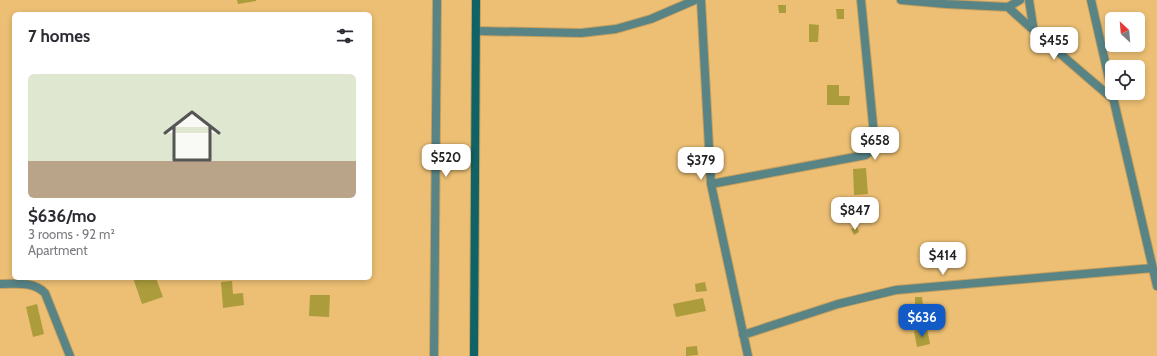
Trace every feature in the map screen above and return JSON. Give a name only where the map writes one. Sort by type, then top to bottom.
[{"type":"main road","points":[[474,356],[476,0]]},
{"type":"street","points":[[434,356],[438,0]]},
{"type":"street","points":[[476,31],[580,33],[616,29],[652,19],[695,0]]},
{"type":"street","points":[[701,0],[712,184],[748,356]]},
{"type":"street","points":[[712,184],[866,155],[872,150],[875,145],[861,0]]},
{"type":"street","points":[[901,0],[1008,7],[1020,0]]},
{"type":"street","points":[[1029,0],[1034,32]]},
{"type":"street","points":[[1091,0],[1105,60]]},
{"type":"street","points":[[1008,7],[1034,32],[1105,89]]},
{"type":"street","points":[[1114,100],[1157,286]]},
{"type":"street","points":[[743,335],[838,304],[896,290],[1153,268]]},
{"type":"street","points":[[0,284],[26,283],[40,289],[45,293],[70,356]]},
{"type":"building","points":[[237,0],[256,0],[256,1],[238,4]]},
{"type":"building","points":[[778,5],[786,5],[786,13],[779,13]]},
{"type":"building","points":[[836,9],[844,9],[844,19],[837,19]]},
{"type":"building","points":[[809,24],[819,25],[818,42],[809,42]]},
{"type":"building","points":[[827,85],[839,85],[839,96],[850,96],[849,105],[827,105]]},
{"type":"building","points":[[866,168],[868,194],[854,195],[853,169]]},
{"type":"building","points":[[857,227],[859,232],[854,235],[851,229]]},
{"type":"building","points":[[134,280],[157,280],[163,297],[142,304]]},
{"type":"building","points":[[232,281],[233,294],[243,293],[244,305],[223,308],[221,282]]},
{"type":"building","points":[[705,282],[707,291],[696,292],[695,284]]},
{"type":"building","points":[[310,295],[330,295],[329,317],[309,316]]},
{"type":"building","points":[[915,297],[922,297],[923,305],[915,305]]},
{"type":"building","points":[[703,298],[706,311],[676,317],[673,304]]},
{"type":"building","points":[[37,304],[44,334],[33,337],[26,307]]},
{"type":"building","points":[[927,328],[930,344],[917,347],[914,331]]},
{"type":"building","points":[[697,346],[698,355],[686,356],[686,347]]}]
